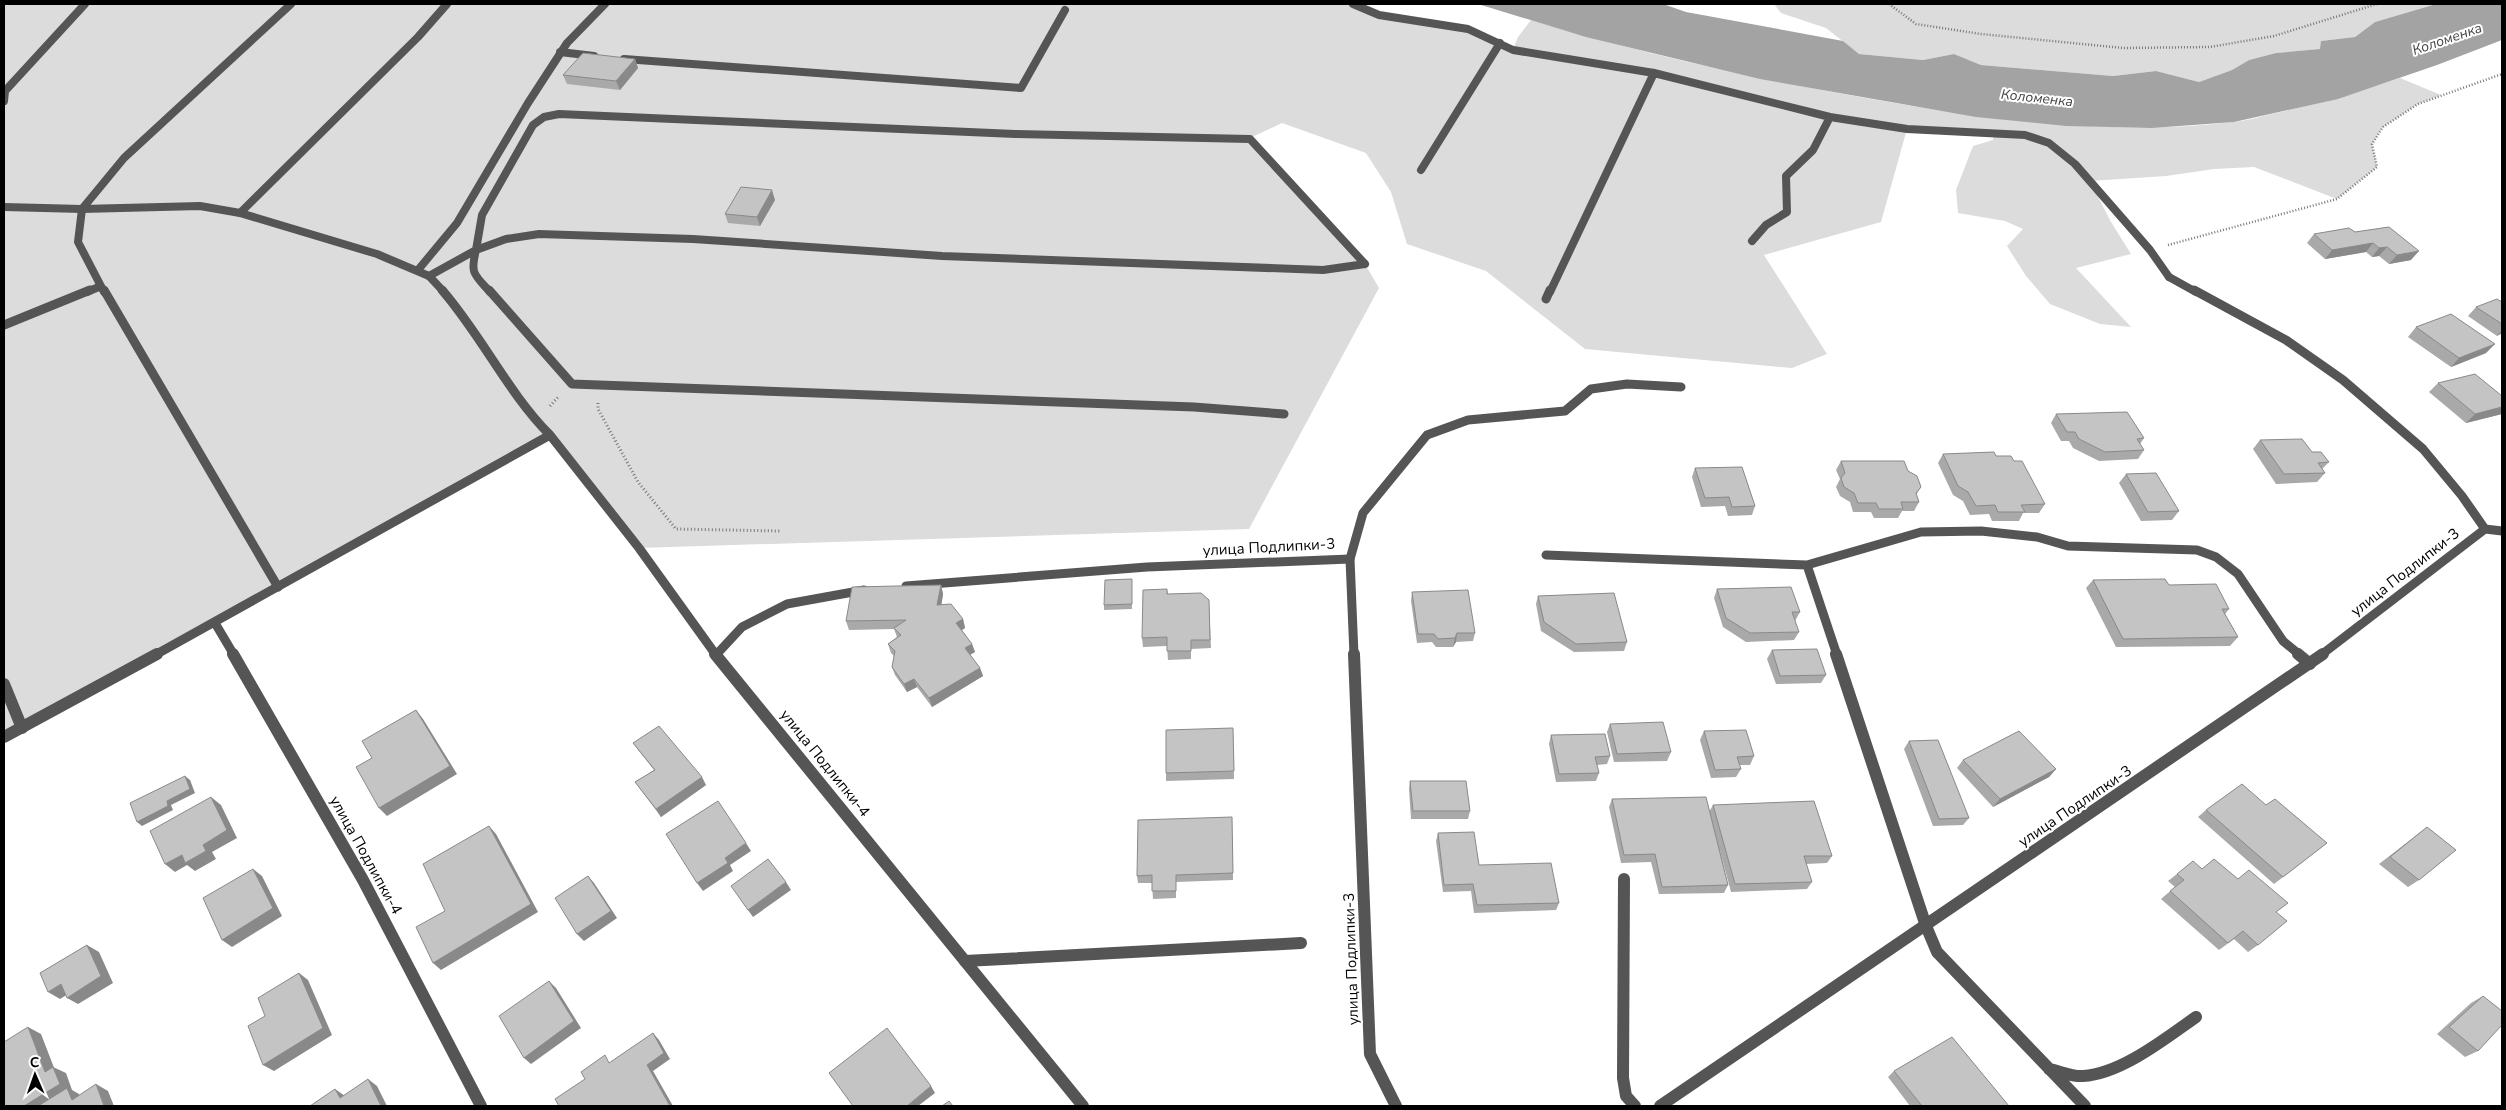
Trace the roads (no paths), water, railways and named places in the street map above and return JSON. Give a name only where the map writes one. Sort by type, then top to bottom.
[{"type":"street","points":[[4,101],[6,90],[85,4]]},
{"type":"street","points":[[278,587],[101,286],[78,242],[82,209],[124,158],[291,4]]},
{"type":"street","points":[[240,213],[418,37],[447,4]]},
{"type":"street","points":[[418,270],[458,223],[560,52],[605,4]]},
{"type":"street","points":[[1353,4],[1379,15],[1468,29],[1500,42],[1513,50],[1654,73],[1830,117],[1907,129],[2025,135],[2049,143],[2075,164],[2150,250],[2169,277],[2286,340],[2343,380],[2423,449],[2462,496],[2485,530],[2502,531]]},
{"type":"street","points":[[620,58],[700,66],[1021,88],[1065,10]]},
{"type":"street","points":[[1421,170],[1500,42]]},
{"type":"street","points":[[560,52],[600,56]]},
{"type":"street","points":[[1546,299],[1654,73]]},
{"type":"street","points":[[4,208],[82,209],[200,206],[240,213],[377,254],[429,276],[476,250],[506,239],[540,234],[693,239],[942,256],[1323,270],[1365,264],[1250,139],[1016,134],[559,114],[544,117],[533,125],[482,215],[476,250],[472,268],[477,277],[572,384],[1194,407],[1284,414]]},
{"type":"street","points":[[1752,241],[1766,225],[1787,212],[1786,176],[1813,150],[1830,117]]},
{"type":"street","name":"улица Подлипки-4","points":[[429,276],[479,338],[535,420],[550,435],[640,548],[716,654],[1083,1106]]},
{"type":"street","points":[[4,325],[101,286]]},
{"type":"street","points":[[1350,558],[1363,513],[1427,435],[1468,420],[1566,412],[1591,388],[1627,384],[1681,387]]},
{"type":"street","points":[[4,737],[215,623],[550,435]]},
{"type":"street","name":"улица Подлипки-3","points":[[1660,1106],[2310,664],[2485,530]]},
{"type":"street","points":[[1546,555],[1807,564],[1921,532],[1981,531],[2037,537],[2068,546],[2197,550],[2216,557],[2238,574],[2283,641],[2310,664]]},
{"type":"street","name":"улица Подлипки-3","points":[[891,587],[1147,568],[1350,558],[1370,1054],[1396,1106]]},
{"type":"street","points":[[1807,564],[1926,926],[1937,952],[2085,1106]]},
{"type":"street","points":[[716,654],[742,626],[788,604],[871,588]]},
{"type":"street","name":"улица Подлипки-4","points":[[215,623],[363,880],[481,1106]]},
{"type":"street","points":[[4,684],[22,728]]},
{"type":"street","points":[[1624,879],[1623,1078],[1626,1096],[1634,1106]]},
{"type":"street","points":[[965,961],[1301,943]]},
{"type":"street","points":[[2049,1069],[2084,1076],[2113,1067],[2153,1047],[2196,1017]]},
{"type":"water","name":"Коломенка","points":[[1478,4],[1663,4],[1686,12],[1843,41],[1859,54],[1923,60],[1954,54],[1981,65],[2113,76],[2156,71],[2199,82],[2232,70],[2249,60],[2276,53],[2320,49],[2321,41],[2355,37],[2375,22],[2436,4],[2502,4],[2502,40],[2437,65],[2338,99],[2234,122],[2152,128],[2066,126],[1976,117],[1760,79],[1586,37]]}]
